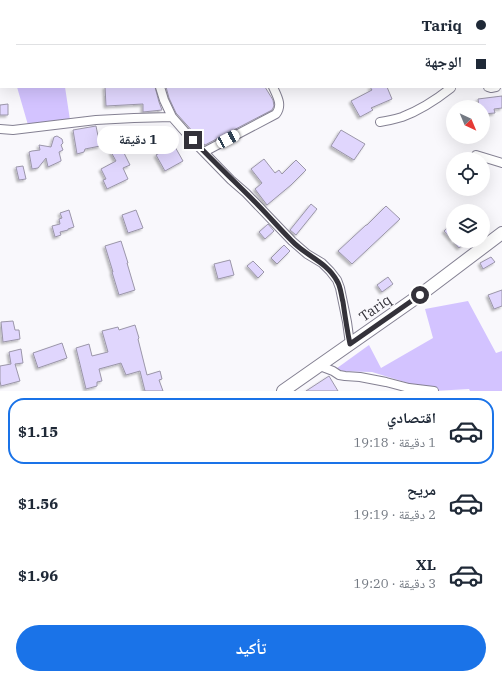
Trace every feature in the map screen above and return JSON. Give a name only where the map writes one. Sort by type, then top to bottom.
[{"type":"main road","name":"Tariq","points":[[283,391],[420,295],[502,233]]},
{"type":"street","points":[[160,88],[172,117],[204,152],[292,242],[330,270],[337,280],[340,288],[350,344]]},
{"type":"street","points":[[204,152],[276,114],[280,110],[280,104],[273,88]]},
{"type":"street","points":[[380,122],[402,117],[440,97],[450,88]]},
{"type":"street","points":[[0,129],[13,130],[102,120],[172,117]]},
{"type":"street","points":[[490,159],[502,163]]},
{"type":"street","points":[[320,366],[339,375],[360,377],[409,388],[434,391]]},
{"type":"shaded area","points":[[17,88],[65,88],[70,120],[28,125]]},
{"type":"shaded area","points":[[468,301],[496,353],[502,351],[502,391],[470,391],[469,389],[434,391],[372,372],[333,371],[369,345],[381,368],[433,338],[425,309]]},
{"type":"building","points":[[105,88],[155,88],[162,110],[143,112],[143,104],[106,106]]},
{"type":"building","points":[[166,88],[266,88],[273,100],[274,106],[272,110],[205,145],[176,113]]},
{"type":"building","points":[[371,88],[387,88],[392,99],[371,108],[373,110],[360,117],[351,101],[372,90]]},
{"type":"building","points":[[502,96],[502,108],[494,109],[495,113],[490,113],[490,100],[478,99]]},
{"type":"building","points":[[8,104],[8,115],[0,115],[0,105]]},
{"type":"building","points":[[96,126],[100,146],[85,149],[84,152],[77,154],[73,130]]},
{"type":"building","points":[[341,130],[365,144],[354,160],[331,146]]},
{"type":"building","points":[[57,136],[62,139],[63,143],[61,145],[63,150],[59,152],[61,161],[48,167],[46,158],[38,168],[32,169],[29,152],[40,150],[39,145],[51,147],[54,137]]},
{"type":"building","points":[[174,145],[183,161],[165,171],[156,155]]},
{"type":"building","points":[[121,147],[130,165],[123,168],[128,179],[107,189],[103,180],[106,179],[101,169],[116,161],[111,152]]},
{"type":"building","points":[[264,159],[275,173],[279,170],[282,174],[296,160],[306,170],[267,205],[255,189],[262,183],[251,169]]},
{"type":"building","points":[[23,166],[26,179],[19,180],[16,167]]},
{"type":"building","points":[[311,204],[317,209],[296,235],[290,230]]},
{"type":"building","points":[[386,206],[400,219],[352,264],[338,251]]},
{"type":"building","points":[[69,210],[74,227],[60,232],[61,235],[55,237],[52,226],[60,224],[59,219],[62,218],[60,213]]},
{"type":"building","points":[[136,210],[143,228],[128,233],[122,215]]},
{"type":"building","points":[[268,224],[274,231],[265,239],[259,232]]},
{"type":"building","points":[[121,241],[135,290],[119,295],[105,246]]},
{"type":"building","points":[[284,245],[290,251],[277,264],[271,258]]},
{"type":"building","points":[[491,257],[495,262],[483,269],[480,263]]},
{"type":"building","points":[[230,260],[234,275],[218,279],[214,264]]},
{"type":"building","points":[[253,261],[264,272],[258,278],[247,266]]},
{"type":"building","points":[[388,277],[393,284],[382,292],[377,285]]},
{"type":"building","points":[[502,290],[502,306],[494,309],[488,295]]},
{"type":"building","points":[[13,321],[15,330],[19,330],[20,339],[3,342],[1,322]]},
{"type":"building","points":[[135,325],[147,375],[160,371],[162,379],[159,380],[163,391],[145,391],[140,371],[126,375],[121,363],[99,369],[102,381],[97,382],[97,386],[86,389],[76,348],[89,344],[92,356],[108,352],[102,331],[118,327],[119,330]]},
{"type":"building","points":[[62,343],[67,358],[38,368],[33,353]]},
{"type":"building","points":[[21,349],[23,363],[15,364],[20,381],[1,386],[0,366],[11,364],[9,352]]},
{"type":"building","points":[[329,376],[338,391],[306,391]]},
{"type":"route","points":[[193,140],[231,180],[254,201],[292,242],[330,270],[337,280],[340,288],[350,344],[420,295]]}]
